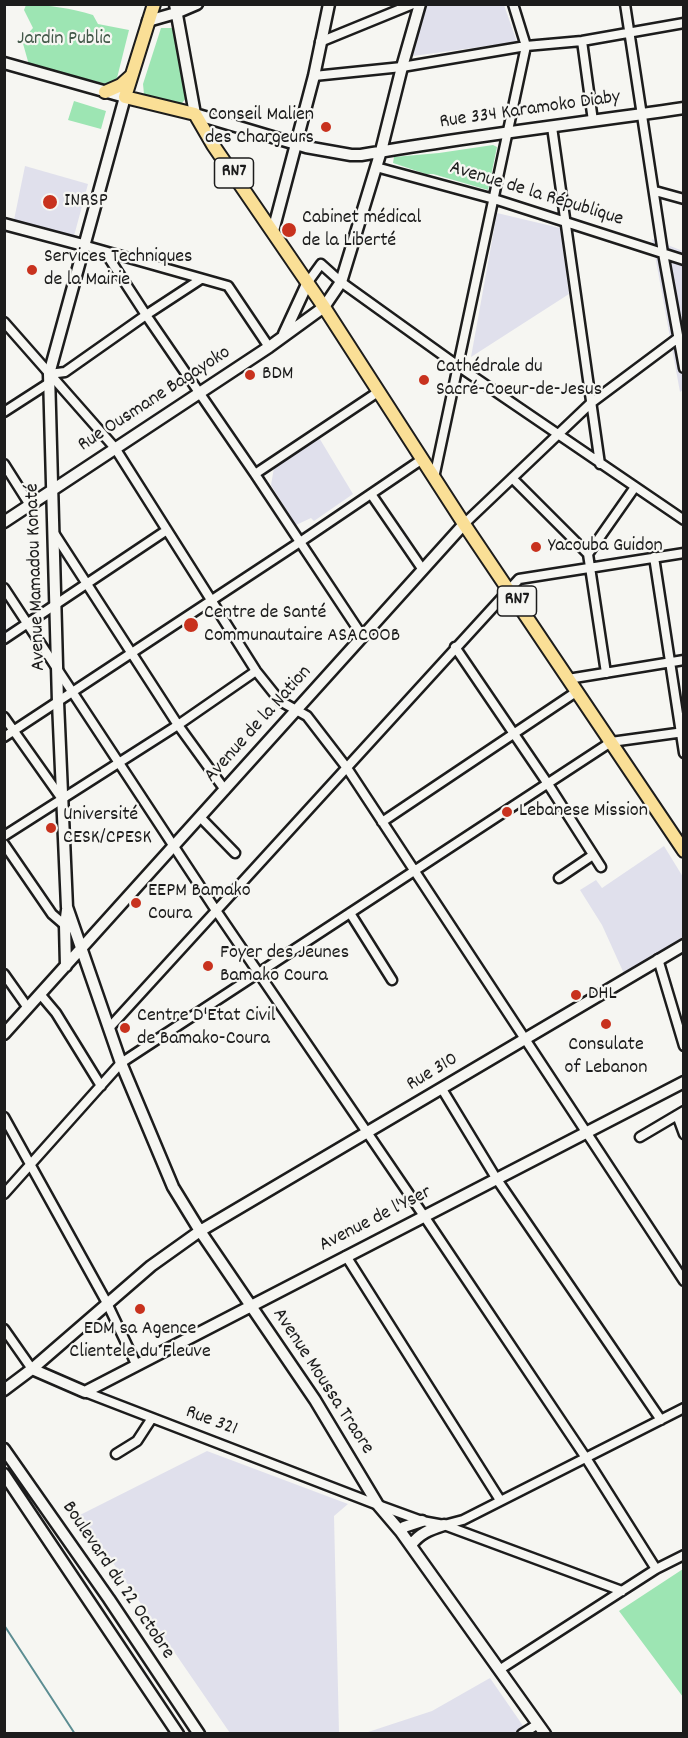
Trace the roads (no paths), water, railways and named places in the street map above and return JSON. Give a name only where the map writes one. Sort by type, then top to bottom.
[{"type":"main road","points":[[154,4],[125,97],[195,114]]},
{"type":"main road","points":[[105,92],[121,86],[131,78]]},
{"type":"main road","points":[[131,78],[141,101]]},
{"type":"main road","name":"RN7","points":[[195,114],[213,145],[308,282],[421,460],[684,851]]},
{"type":"street","points":[[148,21],[176,9],[197,4]]},
{"type":"street","points":[[273,231],[301,145],[329,4]]},
{"type":"street","points":[[320,42],[413,4]]},
{"type":"street","name":"Rue Ousmane Bagayoko","points":[[4,522],[269,347],[324,307],[341,282],[381,152],[420,4]]},
{"type":"street","points":[[434,478],[526,46],[513,4]]},
{"type":"street","points":[[625,4],[663,253],[684,368]]},
{"type":"street","points":[[176,9],[195,114],[301,145]]},
{"type":"street","points":[[314,76],[402,67],[526,46],[582,41],[684,23]]},
{"type":"street","points":[[582,41],[593,121]]},
{"type":"street","points":[[4,63],[125,97]]},
{"type":"street","name":"Avenue Mamadou Konaté","points":[[109,1028],[67,907],[58,702],[49,379],[83,245],[125,97]]},
{"type":"street","name":"Rue 334 Karamoko Diaby","points":[[301,145],[351,155],[507,131],[552,127],[684,108]]},
{"type":"street","points":[[552,127],[600,464]]},
{"type":"street","name":"Avenue de la République","points":[[376,167],[494,199],[684,260]]},
{"type":"street","points":[[655,191],[684,199]]},
{"type":"street","points":[[4,224],[228,286],[269,347]]},
{"type":"street","points":[[105,252],[363,637]]},
{"type":"street","points":[[284,336],[308,282],[321,264],[341,282],[458,366],[684,519]]},
{"type":"street","points":[[4,412],[49,379],[65,372],[201,279]]},
{"type":"street","points":[[4,322],[49,379],[115,448],[256,671],[280,701],[307,716],[346,768],[684,1281]]},
{"type":"street","points":[[464,524],[591,403],[678,338]]},
{"type":"street","points":[[255,474],[378,392]]},
{"type":"street","points":[[4,737],[421,460]]},
{"type":"street","points":[[4,464],[30,505]]},
{"type":"street","points":[[512,478],[588,554],[606,673]]},
{"type":"street","points":[[588,554],[635,487]]},
{"type":"street","points":[[371,494],[423,570]]},
{"type":"street","name":"Avenue de la Nation","points":[[81,950],[295,709],[464,524]]},
{"type":"street","points":[[4,639],[167,530]]},
{"type":"street","points":[[54,532],[178,725],[225,790]]},
{"type":"street","points":[[109,1028],[508,589],[522,578],[684,553]]},
{"type":"street","points":[[654,557],[684,753]]},
{"type":"street","points":[[4,588],[258,974],[586,1458],[656,1569]]},
{"type":"street","points":[[455,647],[601,867]]},
{"type":"street","points":[[568,679],[684,660]]},
{"type":"street","points":[[4,836],[178,725],[256,671]]},
{"type":"street","points":[[382,822],[576,692]]},
{"type":"street","points":[[4,717],[63,799]]},
{"type":"street","points":[[4,1194],[121,1063],[611,742],[682,732]]},
{"type":"street","points":[[200,818],[235,853]]},
{"type":"street","points":[[4,844],[52,914],[75,932]]},
{"type":"street","points":[[559,878],[593,855]]},
{"type":"street","points":[[66,966],[67,907]]},
{"type":"street","points":[[350,913],[392,980]]},
{"type":"street","name":"Rue 310","points":[[4,1390],[32,1369],[151,1266],[200,1231],[684,945]]},
{"type":"street","points":[[4,1034],[81,950]]},
{"type":"street","points":[[658,959],[684,1046]]},
{"type":"street","points":[[4,974],[28,1008]]},
{"type":"street","points":[[40,994],[56,1013],[101,1086]]},
{"type":"street","name":"Avenue Moussa Traore","points":[[109,1028],[172,1187],[315,1400],[378,1505],[411,1545],[541,1729]]},
{"type":"street","name":"Avenue de l'Yser","points":[[85,1392],[684,1082]]},
{"type":"street","points":[[442,1089],[496,1178],[661,1420]]},
{"type":"street","points":[[640,1137],[680,1113],[684,1134]]},
{"type":"street","points":[[4,1117],[106,1303],[136,1364]]},
{"type":"street","points":[[346,1256],[500,1500]]},
{"type":"street","points":[[4,1329],[32,1369]]},
{"type":"street","name":"Rue 321","points":[[32,1369],[85,1392],[378,1505],[422,1521],[444,1525],[622,1591]]},
{"type":"street","points":[[411,1545],[429,1530],[463,1520],[684,1408]]},
{"type":"street","points":[[116,1454],[137,1441],[152,1418]]},
{"type":"street","name":"Boulevard du 22 Octobre","points":[[4,1449],[109,1599],[199,1734]]},
{"type":"street","name":"Boulevard du 22 Octobre","points":[[4,1474],[178,1734]]},
{"type":"street","points":[[401,1532],[404,1527],[422,1521]]},
{"type":"street","points":[[499,1670],[656,1569],[684,1555]]},
{"type":"street","points":[[522,1734],[541,1729]]},
{"type":"waterway","points":[[4,1625],[75,1734]]},
{"type":"place","name":"Conseil Malien des Chargeurs","points":[[326,127]]},
{"type":"place","name":"INRSP","points":[[50,202]]},
{"type":"place","name":"Cabinet médical de la Liberté","points":[[289,230]]},
{"type":"place","name":"Services Techniques de la Mairie","points":[[32,270]]},
{"type":"place","name":"BDM","points":[[250,375]]},
{"type":"place","name":"Cathédrale du Sacré-Coeur-de-Jesus","points":[[424,380]]},
{"type":"place","name":"Yacouba Guidon","points":[[536,547]]},
{"type":"place","name":"Centre de Santé Communautaire ASACOOB","points":[[191,625]]},
{"type":"place","name":"Lebanese Mission","points":[[507,812]]},
{"type":"place","name":"Université CESK/CPESK","points":[[51,828]]},
{"type":"place","name":"EEPM Bamako Coura","points":[[136,903]]},
{"type":"place","name":"Foyer des Jeunes Bamako Coura","points":[[208,966]]},
{"type":"place","name":"DHL","points":[[576,995]]},
{"type":"place","name":"Consulate of Lebanon","points":[[606,1024]]},
{"type":"place","name":"Centre D'Etat Civil de Bamako-Coura","points":[[125,1028]]},
{"type":"place","name":"EDM sa Agence Clientele du Fleuve","points":[[140,1309]]},
{"type":"park label","name":"Jardin Public","points":[[64,40]]}]
